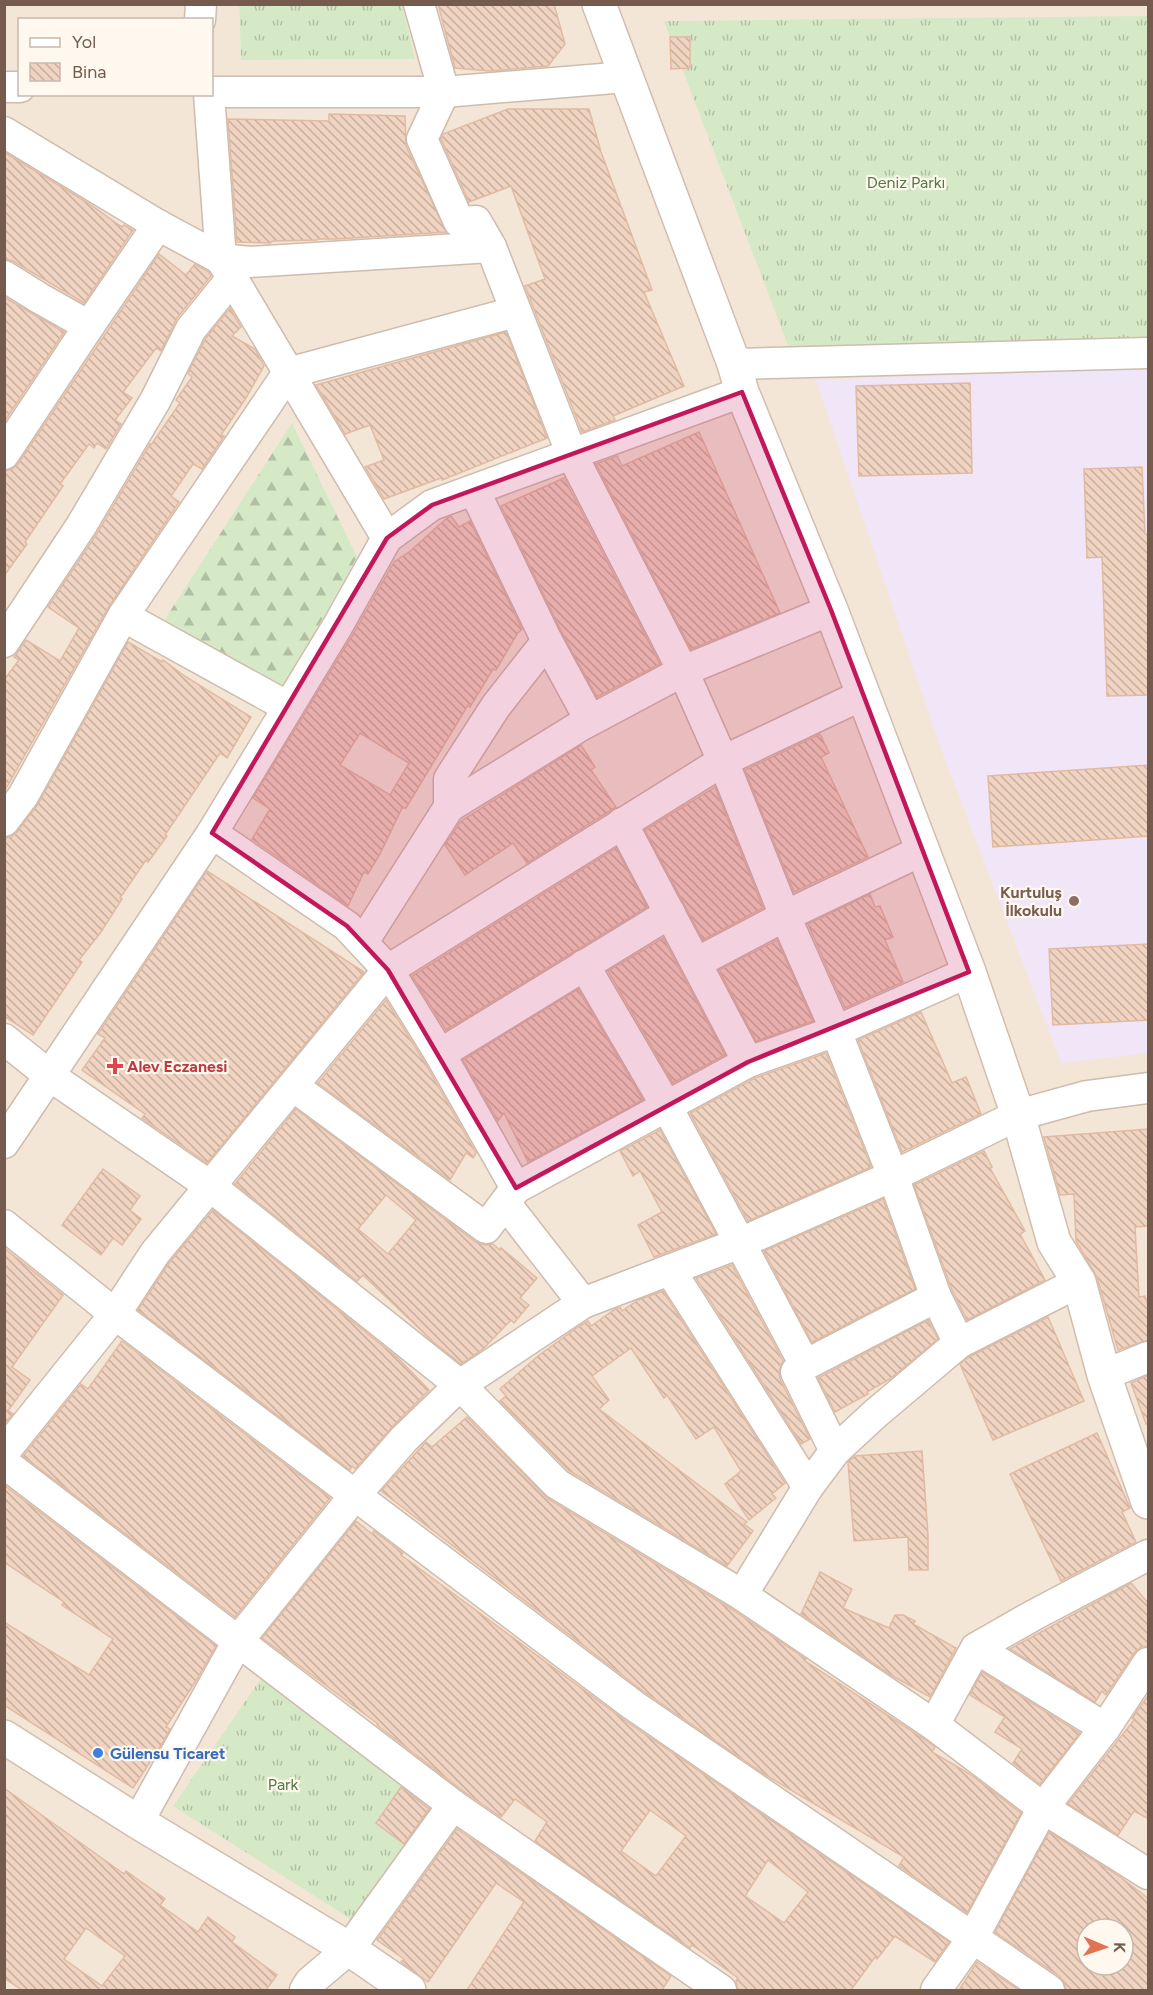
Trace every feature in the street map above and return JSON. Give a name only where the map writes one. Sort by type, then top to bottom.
[{"type":"street","points":[[418,4],[444,92],[422,139],[459,222],[476,221],[491,247],[572,456],[683,671],[723,761],[785,916],[836,1031],[893,1176],[936,1297],[959,1343]]},
{"type":"street","points":[[599,4],[738,378],[831,610],[969,972],[1018,1115],[1054,1242],[1079,1282],[1104,1375],[1149,1502]]},
{"type":"street","points":[[213,93],[444,92],[626,77]]},
{"type":"street","points":[[210,96],[227,268],[387,538]]},
{"type":"street","points":[[4,132],[227,268]]},
{"type":"street","points":[[4,454],[158,225]]},
{"type":"street","points":[[4,642],[81,526],[154,401],[227,268],[249,261],[491,247]]},
{"type":"street","points":[[4,276],[89,326]]},
{"type":"street","points":[[4,821],[14,789],[123,616],[288,373],[515,312]]},
{"type":"street","points":[[4,1143],[212,833],[337,627],[387,538],[432,505],[572,456],[738,378],[1149,353]]},
{"type":"street","points":[[474,490],[547,641],[590,720]]},
{"type":"street","points":[[363,942],[449,807],[590,720],[683,671],[831,610]]},
{"type":"street","points":[[123,616],[288,707]]},
{"type":"street","points":[[449,807],[449,778],[496,705],[547,641]]},
{"type":"street","points":[[4,1452],[115,1314],[155,1253],[388,970],[723,761],[862,695]]},
{"type":"street","points":[[622,823],[748,1062]]},
{"type":"street","points":[[212,833],[347,926],[388,970],[440,1054],[511,1196],[583,1303]]},
{"type":"street","points":[[696,963],[785,916],[923,850]]},
{"type":"street","points":[[440,1054],[670,913]]},
{"type":"street","points":[[584,965],[667,1107],[805,1365]]},
{"type":"street","points":[[293,1086],[486,1228],[511,1196],[748,1062],[836,1031],[969,972]]},
{"type":"street","points":[[4,1039],[50,1076],[210,1186],[460,1385],[556,1484],[742,1595],[934,1725],[1043,1808],[1149,1874]]},
{"type":"street","points":[[138,1822],[238,1641],[355,1495],[405,1439],[460,1385],[583,1303],[740,1243],[893,1176],[1018,1115],[1087,1096],[1149,1088]]},
{"type":"street","points":[[4,1225],[115,1314],[633,1706],[1049,1990]]},
{"type":"street","points":[[670,1270],[808,1486]]},
{"type":"street","points":[[742,1595],[808,1486],[835,1451],[959,1343],[1079,1282]]},
{"type":"street","points":[[835,1451],[796,1372],[805,1365],[936,1297]]},
{"type":"street","points":[[1104,1375],[1149,1357]]},
{"type":"street","points":[[4,1463],[453,1805],[721,1990]]},
{"type":"street","points":[[934,1725],[976,1648],[1034,1614],[1149,1555]]},
{"type":"street","points":[[976,1648],[1105,1728]]},
{"type":"street","points":[[936,1990],[972,1939],[1043,1808],[1105,1728],[1149,1663]]},
{"type":"street","points":[[4,1737],[138,1822],[348,1948],[409,1990]]},
{"type":"street","points":[[305,1990],[310,1982],[348,1948],[453,1805]]},
{"type":"highlighted area","points":[[742,392],[831,610],[969,972],[748,1062],[516,1188],[388,970],[347,926],[212,833],[387,538],[432,505]]},
{"type":"shaded area","points":[[5,5],[239,5],[241,60],[414,59],[402,5],[1148,5],[1148,1990],[5,1990]]},
{"type":"shaded area","points":[[1148,369],[1148,1053],[1061,1063],[941,749],[816,380]]},
{"type":"green space","points":[[239,5],[402,5],[415,59],[241,60]]},
{"type":"green space","name":"Deniz Parkı","points":[[1148,16],[1148,339],[789,348],[664,21]]},
{"type":"green space","points":[[292,423],[357,557],[283,689],[163,622]]},
{"type":"green space","name":"Park","points":[[262,1677],[446,1802],[357,1923],[173,1806]]},
{"type":"building","points":[[438,4],[554,4],[565,44],[548,66],[490,71],[455,68]]},
{"type":"building","points":[[670,37],[690,37],[690,68],[671,69]]},
{"type":"building","points":[[508,109],[589,109],[601,152],[652,290],[644,292],[684,386],[613,416],[615,420],[582,432],[525,286],[545,279],[511,186],[469,202],[441,139],[443,134]]},
{"type":"building","points":[[329,114],[405,116],[406,146],[446,232],[273,241],[270,243],[237,242],[228,119],[329,121]]},
{"type":"building","points":[[4,152],[88,203],[122,227],[124,225],[133,230],[84,303],[13,261],[4,259]]},
{"type":"building","points":[[159,254],[186,275],[195,264],[209,272],[211,276],[177,318],[161,351],[156,348],[123,392],[132,398],[115,420],[121,424],[106,449],[97,443],[94,448],[89,444],[60,484],[63,486],[4,576],[4,471],[18,464]]},
{"type":"building","points":[[4,297],[64,332],[4,422]]},
{"type":"building","points":[[230,308],[241,327],[232,336],[255,349],[264,366],[221,435],[224,436],[202,469],[193,464],[171,496],[179,502],[108,608],[4,792],[4,680],[19,660],[14,657],[26,640],[60,661],[79,628],[48,607],[96,535],[150,444],[180,403],[176,400],[192,377],[188,373],[206,338]]},
{"type":"building","points":[[506,332],[547,438],[442,480],[441,478],[384,499],[365,467],[384,460],[370,425],[345,434],[316,385]]},
{"type":"building","points":[[970,383],[972,473],[859,476],[856,386]]},
{"type":"building","points":[[699,432],[780,613],[691,649],[596,464],[617,456],[622,466]]},
{"type":"building","points":[[1142,467],[1145,534],[1149,534],[1149,695],[1107,696],[1102,557],[1087,558],[1084,469]]},
{"type":"building","points":[[564,478],[660,664],[597,697],[562,633],[501,506]]},
{"type":"building","points":[[451,516],[459,527],[470,521],[522,629],[496,670],[493,669],[470,707],[468,705],[406,808],[402,808],[380,854],[368,874],[364,872],[348,906],[252,839],[270,809],[253,798],[352,636],[394,562],[409,552]],"holes":[[[360,733],[409,763],[390,795],[340,765]]]},
{"type":"building","points":[[128,642],[162,662],[163,660],[251,717],[227,758],[220,753],[165,835],[167,836],[148,862],[146,860],[120,898],[122,899],[101,932],[79,960],[82,962],[33,1035],[4,1016],[4,838],[11,837],[17,832],[38,804]]},
{"type":"building","points":[[820,734],[829,753],[821,757],[868,857],[794,892],[745,770]]},
{"type":"building","points":[[581,745],[595,767],[591,770],[616,807],[527,863],[513,843],[465,875],[445,845],[461,821]]},
{"type":"building","points":[[1149,765],[1149,836],[993,847],[988,776]]},
{"type":"building","points":[[715,787],[763,908],[703,940],[645,830]]},
{"type":"building","points":[[616,848],[647,907],[446,1030],[412,976]]},
{"type":"building","points":[[207,871],[364,972],[207,1163],[142,1118],[145,1114],[82,1070],[105,1038],[98,1034]]},
{"type":"building","points":[[870,894],[875,907],[880,906],[893,937],[885,940],[903,982],[845,1008],[808,924]]},
{"type":"building","points":[[663,938],[725,1055],[673,1083],[608,971]]},
{"type":"building","points":[[777,940],[813,1021],[756,1041],[719,970]]},
{"type":"building","points":[[1149,944],[1149,1020],[1053,1025],[1049,949]]},
{"type":"building","points":[[578,989],[643,1100],[528,1162],[504,1113],[498,1121],[463,1060]]},
{"type":"building","points":[[386,1000],[476,1153],[473,1158],[466,1153],[450,1180],[318,1083]]},
{"type":"building","points":[[921,1012],[952,1083],[966,1077],[981,1114],[902,1152],[858,1040]]},
{"type":"building","points":[[826,1053],[871,1167],[748,1221],[690,1113],[755,1078]]},
{"type":"building","points":[[296,1109],[476,1242],[485,1245],[493,1244],[500,1250],[501,1248],[537,1278],[520,1298],[529,1305],[514,1323],[511,1320],[483,1349],[461,1364],[431,1340],[363,1275],[357,1281],[235,1184]],"holes":[[[386,1195],[416,1220],[388,1254],[358,1229]]]},
{"type":"building","points":[[1149,1129],[1149,1226],[1135,1227],[1139,1297],[1145,1296],[1149,1309],[1149,1340],[1118,1350],[1097,1277],[1076,1241],[1074,1194],[1060,1195],[1044,1137]]},
{"type":"building","points":[[660,1130],[716,1234],[654,1257],[638,1225],[662,1212],[640,1171],[633,1176],[620,1151]]},
{"type":"building","points":[[984,1151],[992,1167],[990,1168],[1025,1231],[1020,1234],[1045,1280],[967,1320],[952,1290],[914,1185]]},
{"type":"building","points":[[103,1169],[140,1196],[130,1210],[141,1219],[122,1245],[113,1238],[101,1255],[62,1225]]},
{"type":"building","points":[[883,1199],[915,1289],[812,1342],[764,1251]]},
{"type":"building","points":[[213,1210],[398,1358],[429,1390],[355,1469],[352,1466],[350,1470],[138,1310],[169,1263]]},
{"type":"building","points":[[4,1248],[63,1295],[12,1367],[30,1380],[8,1411],[13,1414],[4,1424]]},
{"type":"building","points":[[732,1265],[783,1361],[779,1372],[780,1379],[810,1439],[801,1444],[696,1278]]},
{"type":"building","points":[[663,1291],[785,1483],[772,1494],[776,1498],[749,1520],[725,1484],[741,1471],[714,1427],[696,1439],[667,1395],[664,1398],[631,1348],[592,1376],[609,1400],[599,1409],[747,1522],[744,1524],[753,1531],[727,1566],[568,1470],[500,1401],[506,1396],[500,1389],[538,1356],[578,1327],[588,1321],[591,1326],[620,1307],[622,1311],[638,1300]]},
{"type":"building","points":[[1048,1317],[1084,1401],[993,1440],[960,1364],[969,1357]]},
{"type":"building","points":[[928,1320],[938,1339],[890,1379],[835,1412],[818,1378]]},
{"type":"building","points":[[122,1341],[330,1498],[235,1617],[23,1456],[81,1384],[88,1389]]},
{"type":"building","points":[[1149,1375],[1149,1423],[1146,1424],[1131,1383]]},
{"type":"building","points":[[467,1417],[548,1499],[733,1610],[806,1659],[805,1661],[924,1739],[935,1747],[932,1752],[970,1774],[1021,1813],[967,1913],[899,1866],[904,1857],[764,1774],[643,1691],[381,1491],[426,1442],[432,1447]]},
{"type":"building","points":[[1097,1433],[1130,1508],[1122,1512],[1136,1542],[1061,1581],[1010,1474]]},
{"type":"building","points":[[922,1451],[928,1570],[909,1570],[908,1537],[854,1541],[848,1462],[855,1456]]},
{"type":"building","points":[[4,1485],[216,1646],[166,1727],[170,1729],[163,1742],[133,1788],[4,1705],[4,1622],[89,1675],[113,1639],[62,1605],[64,1602],[4,1562]]},
{"type":"building","points":[[356,1521],[372,1534],[374,1531],[403,1553],[401,1555],[623,1719],[949,1942],[935,1962],[895,1936],[877,1959],[875,1957],[851,1990],[738,1990],[736,1981],[738,1978],[692,1945],[690,1948],[535,1841],[547,1822],[515,1799],[501,1817],[463,1791],[378,1724],[262,1638]],"holes":[[[650,1810],[686,1836],[656,1876],[621,1851]],[[768,1860],[808,1892],[784,1923],[745,1896]]]},
{"type":"building","points":[[820,1572],[852,1589],[843,1608],[889,1628],[895,1615],[903,1615],[915,1621],[913,1624],[956,1648],[930,1697],[891,1675],[801,1614]]},
{"type":"building","points":[[1131,1583],[1149,1604],[1149,1646],[1141,1647],[1134,1653],[1106,1695],[1102,1691],[1095,1702],[1010,1649]]},
{"type":"building","points":[[982,1672],[1080,1733],[1040,1784],[1013,1763],[1022,1749],[995,1732],[1005,1717],[970,1695]]},
{"type":"building","points":[[1149,1694],[1149,1819],[1134,1811],[1118,1835],[1068,1804],[1134,1720],[1132,1718]]},
{"type":"building","points":[[401,1787],[429,1809],[404,1844],[376,1823]]},
{"type":"building","points":[[4,1788],[124,1874],[126,1871],[165,1899],[160,1905],[198,1932],[208,1917],[235,1937],[232,1942],[277,1975],[266,1990],[22,1990],[4,1978]],"holes":[[[86,1928],[125,1956],[102,1986],[64,1959]]]},
{"type":"building","points":[[457,1829],[671,1976],[662,1990],[467,1990],[524,1902],[496,1883],[428,1982],[401,1962],[404,1959],[377,1940]]},
{"type":"building","points":[[1049,1832],[1119,1876],[1149,1899],[1149,1990],[1066,1990],[1059,1976],[995,1932]]},
{"type":"building","points":[[977,1962],[1019,1990],[959,1990]]},
{"type":"place","name":"Kurtuluş İlkokulu","points":[[1074,901]]},
{"type":"place","name":"Alev Eczanesi","points":[[115,1066]]},
{"type":"place","name":"Gülensu Ticaret","points":[[98,1753]]}]
